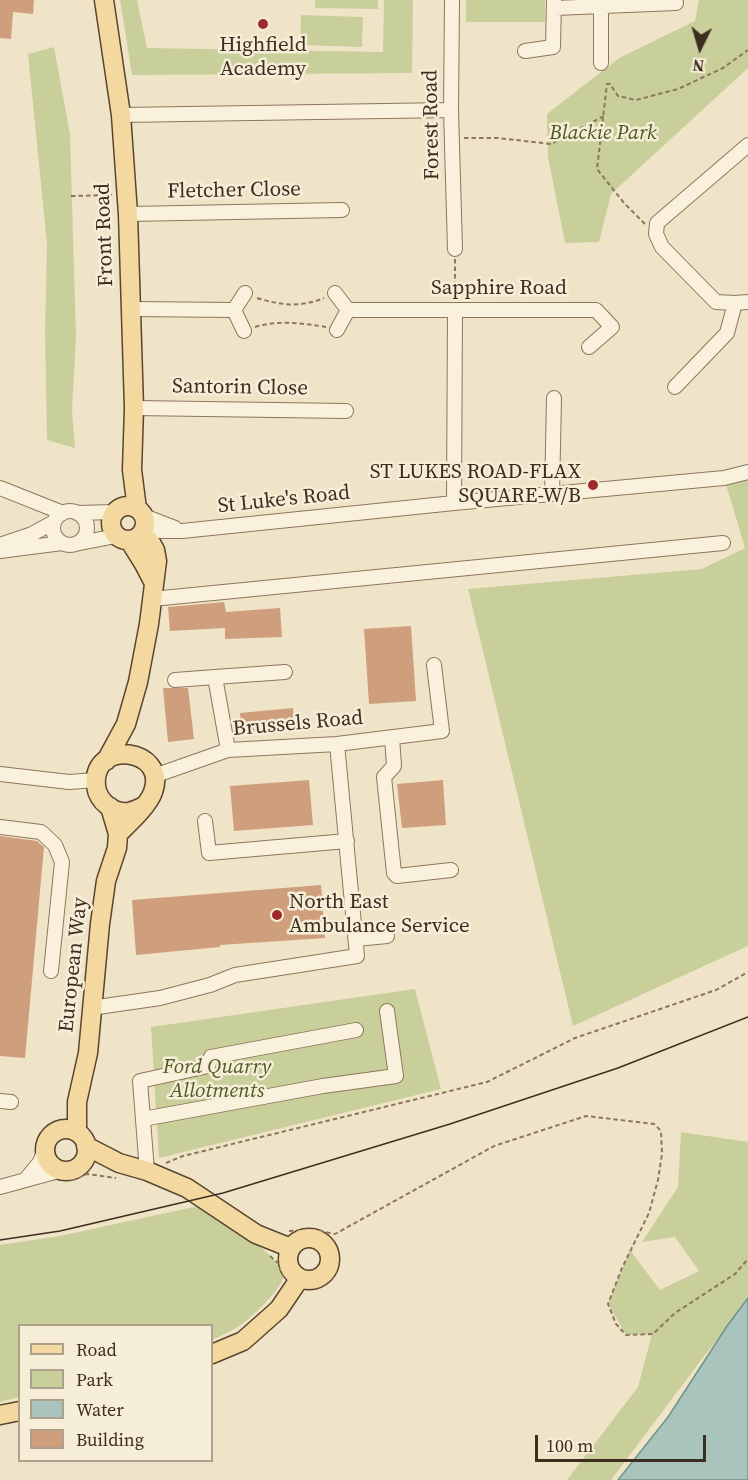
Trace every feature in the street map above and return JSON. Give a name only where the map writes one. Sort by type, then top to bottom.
[{"type":"main road","name":"Front Road","points":[[104,0],[120,115],[127,195],[134,408],[132,470]]},
{"type":"main road","points":[[132,470],[111,519],[111,526],[135,528]]},
{"type":"main road","points":[[132,470],[135,528]]},
{"type":"main road","points":[[116,511],[126,506],[135,528],[155,550],[157,561],[140,673],[126,724],[99,770],[96,780],[97,790],[103,802],[114,810],[129,812],[142,807]]},
{"type":"main road","points":[[118,834],[148,802],[154,790],[154,776],[151,767],[140,757],[126,724]]},
{"type":"main road","points":[[106,761],[117,754],[124,753],[140,757]]},
{"type":"main road","points":[[110,807],[118,834]]},
{"type":"main road","name":"European Way","points":[[77,1142],[77,1102],[88,1053],[106,882],[117,848],[118,834]]},
{"type":"main road","points":[[77,1142],[74,1169],[65,1175],[48,1160],[45,1149],[52,1133],[77,1142],[120,1171],[147,1171],[187,1188],[256,1234],[299,1240],[313,1238],[320,1241],[328,1249],[329,1263],[323,1274],[313,1279],[292,1277]]},
{"type":"main road","points":[[213,1354],[243,1341],[279,1309],[292,1277],[288,1262],[290,1239]]},
{"type":"main road","points":[[0,1415],[18,1411]]},
{"type":"street","name":"Forest Road","points":[[452,0],[451,110],[455,249]]},
{"type":"street","points":[[525,51],[553,47],[554,4],[601,6],[676,3]]},
{"type":"street","points":[[601,6],[601,63]]},
{"type":"street","points":[[120,115],[451,110]]},
{"type":"street","points":[[675,387],[727,333],[741,302],[716,302],[662,247],[656,234],[657,223],[748,145]]},
{"type":"street","name":"Fletcher Close","points":[[128,214],[342,210]]},
{"type":"street","points":[[234,310],[245,293]]},
{"type":"street","points":[[335,293],[348,310],[338,330]]},
{"type":"street","points":[[131,309],[234,310]]},
{"type":"street","points":[[234,310],[244,331]]},
{"type":"street","name":"Sapphire Road","points":[[348,310],[596,310],[612,327],[589,347]]},
{"type":"street","points":[[454,503],[455,310]]},
{"type":"street","points":[[552,494],[554,398]]},
{"type":"street","name":"Santorin Close","points":[[134,408],[346,411]]},
{"type":"street","name":"St Luke's Road","points":[[135,528],[182,531],[724,478],[748,472]]},
{"type":"street","points":[[0,488],[65,516],[85,520],[87,528],[80,543]]},
{"type":"street","points":[[0,545],[32,534],[65,516],[116,511]]},
{"type":"street","points":[[62,543],[54,533],[65,516]]},
{"type":"street","points":[[0,551],[62,543],[74,545],[135,528]]},
{"type":"street","points":[[153,591],[723,543]]},
{"type":"street","name":"Brussels Road","points":[[154,776],[228,750],[338,744],[442,731],[434,664]]},
{"type":"street","points":[[175,680],[285,672]]},
{"type":"street","points":[[214,676],[228,750]]},
{"type":"street","points":[[385,738],[394,766],[384,777],[393,873],[398,876],[451,870]]},
{"type":"street","points":[[91,1008],[160,998],[210,985],[235,975],[357,956],[338,744]]},
{"type":"street","points":[[0,774],[69,782],[96,780]]},
{"type":"street","points":[[205,821],[209,853],[348,841]]},
{"type":"street","points":[[0,827],[41,832],[55,845],[62,862],[51,971]]},
{"type":"street","points":[[356,939],[387,936]]},
{"type":"street","points":[[143,1119],[323,1086],[396,1076],[387,1011]]},
{"type":"street","points":[[147,1171],[140,1081],[208,1066],[211,1057],[356,1030]]},
{"type":"street","points":[[26,1179],[40,1162],[45,1149]]},
{"type":"street","points":[[0,1188],[26,1179],[65,1175]]},
{"type":"path","points":[[656,234],[624,203],[597,169],[607,84],[610,84],[618,96],[636,100],[687,85],[723,68],[748,50]]},
{"type":"path","points":[[452,137],[498,138],[551,144],[604,117]]},
{"type":"path","points":[[71,196],[127,195]]},
{"type":"path","points":[[455,249],[455,310]]},
{"type":"path","points":[[245,293],[289,306],[314,302],[335,293]]},
{"type":"path","points":[[244,331],[276,322],[313,324],[338,330]]},
{"type":"path","points":[[147,1171],[183,1156],[487,1083],[574,1038],[716,990],[748,972]]},
{"type":"path","points":[[290,1239],[315,1230],[335,1234],[494,1146],[586,1116],[654,1124],[661,1131],[662,1154],[649,1213],[622,1268],[608,1304],[616,1324],[626,1335],[653,1334],[675,1312],[735,1274],[748,1259]]},
{"type":"path","points":[[65,1175],[120,1171]]},
{"type":"path","points":[[265,1252],[292,1277]]},
{"type":"green space","points":[[120,0],[137,0],[147,48],[383,52],[384,0],[413,0],[412,73],[132,75]]},
{"type":"green space","points":[[315,0],[378,0],[378,9],[315,8]]},
{"type":"green space","points":[[466,0],[545,0],[545,22],[466,22]]},
{"type":"green space","name":"Blackie Park","points":[[699,0],[748,0],[748,68],[611,194],[599,242],[565,243],[548,157],[547,114],[619,58],[695,21]]},
{"type":"green space","points":[[301,15],[363,17],[362,47],[300,45]]},
{"type":"green space","points":[[54,47],[70,134],[76,337],[72,410],[75,448],[47,440],[45,333],[47,244],[28,54]]},
{"type":"green space","points":[[748,472],[748,946],[573,1026],[468,589],[702,569],[745,548],[724,478]]},
{"type":"green space","name":"Ford Quarry Allotments","points":[[415,989],[441,1089],[159,1158],[151,1027]]},
{"type":"green space","points":[[681,1132],[748,1142],[748,1298],[611,1480],[567,1480],[638,1387],[652,1334],[626,1335],[608,1304],[630,1250],[660,1290],[699,1271],[675,1237],[642,1242],[678,1187]]},
{"type":"green space","points":[[198,1206],[261,1247],[280,1267],[283,1276],[274,1294],[249,1318],[233,1330],[213,1340],[213,1324],[18,1324],[18,1397],[0,1402],[0,1245],[60,1236]]},
{"type":"water","points":[[748,1298],[748,1480],[618,1480],[668,1417],[727,1326]]},
{"type":"building","points":[[0,0],[34,0],[33,14],[13,12],[11,39],[0,38]]},
{"type":"building","points":[[224,602],[226,612],[280,608],[282,637],[225,639],[225,628],[170,631],[168,607]]},
{"type":"building","points":[[411,626],[416,701],[369,704],[364,629]]},
{"type":"building","points":[[163,688],[188,688],[194,739],[168,742]]},
{"type":"building","points":[[293,708],[295,727],[242,733],[240,713]]},
{"type":"building","points":[[309,780],[313,825],[234,831],[230,786]]},
{"type":"building","points":[[443,780],[446,825],[402,828],[397,784]]},
{"type":"building","points":[[0,836],[37,841],[44,847],[25,1058],[0,1056]]},
{"type":"building","points":[[321,885],[325,938],[220,945],[220,947],[136,955],[132,900]]},
{"type":"tram line","points":[[0,1240],[60,1231],[223,1193],[450,1124],[618,1068],[748,1017]]},
{"type":"place","name":"Highfield Academy","points":[[263,24]]},
{"type":"place","name":"ST LUKES ROAD-FLAX SQUARE-W/B","points":[[593,485]]},
{"type":"place","name":"North East Ambulance Service","points":[[277,915]]}]
